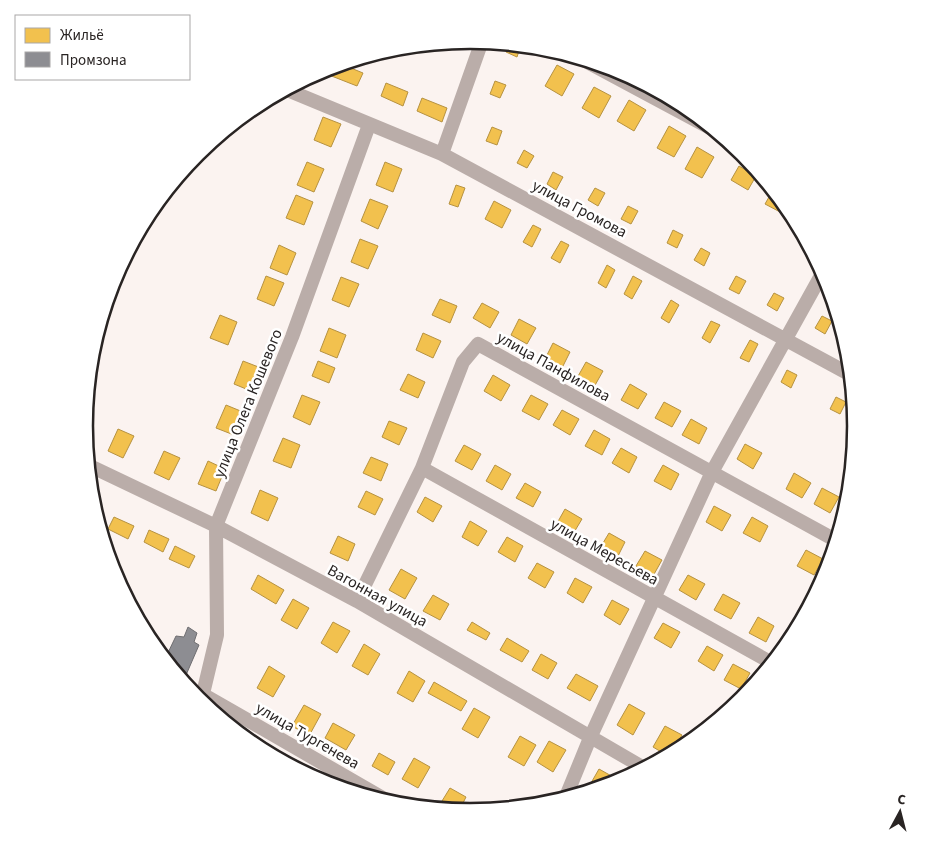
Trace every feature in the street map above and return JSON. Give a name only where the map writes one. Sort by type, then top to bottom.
[{"type":"street","points":[[442,154],[479,49]]},
{"type":"street","points":[[626,83],[676,110]]},
{"type":"street","name":"улица Громова","points":[[294,93],[442,154],[843,370]]},
{"type":"street","name":"улица Олега Кошевого","points":[[203,693],[217,635],[216,526],[292,337],[369,125]]},
{"type":"street","points":[[569,790],[590,738],[712,472],[818,280]]},
{"type":"street","name":"улица Панфилова","points":[[357,601],[422,468],[463,362],[478,344],[830,537]]},
{"type":"street","name":"улица Мересьева","points":[[422,468],[766,660]]},
{"type":"street","name":"Вагонная улица","points":[[95,469],[216,526],[357,601],[637,764]]},
{"type":"street","name":"улица Тургенева","points":[[217,706],[363,787]]},
{"type":"building: Жильё","points":[[507,51],[519,52],[517,57]]},
{"type":"building: Жильё","points":[[557,65],[574,74],[562,96],[545,86]]},
{"type":"building: Жильё","points":[[351,68],[363,73],[357,86],[330,76]]},
{"type":"building: Жильё","points":[[495,81],[506,85],[500,98],[490,94]]},
{"type":"building: Жильё","points":[[386,83],[408,92],[403,106],[381,96]]},
{"type":"building: Жильё","points":[[594,87],[611,96],[599,118],[582,108]]},
{"type":"building: Жильё","points":[[422,98],[447,108],[442,122],[417,111]]},
{"type":"building: Жильё","points":[[629,100],[646,110],[634,131],[617,121]]},
{"type":"building: Жильё","points":[[323,117],[341,124],[331,147],[314,140]]},
{"type":"building: Жильё","points":[[669,126],[686,136],[674,157],[657,148]]},
{"type":"building: Жильё","points":[[492,127],[502,131],[497,145],[486,141]]},
{"type":"building: Жильё","points":[[697,147],[714,157],[702,178],[685,169]]},
{"type":"building: Жильё","points":[[524,150],[534,156],[527,168],[517,163]]},
{"type":"building: Жильё","points":[[307,162],[324,169],[314,192],[297,185]]},
{"type":"building: Жильё","points":[[385,162],[402,169],[393,192],[376,185]]},
{"type":"building: Жильё","points":[[739,166],[755,178],[748,190],[731,180]]},
{"type":"building: Жильё","points":[[553,172],[563,177],[556,190],[547,184]]},
{"type":"building: Жильё","points":[[456,185],[465,188],[458,207],[449,204]]},
{"type":"building: Жильё","points":[[595,188],[605,193],[598,206],[588,200]]},
{"type":"building: Жильё","points":[[296,195],[313,202],[304,225],[286,218]]},
{"type":"building: Жильё","points":[[769,196],[782,213],[765,204]]},
{"type":"building: Жильё","points":[[370,199],[388,206],[378,229],[361,221]]},
{"type":"building: Жильё","points":[[494,201],[511,210],[502,228],[485,219]]},
{"type":"building: Жильё","points":[[628,206],[638,211],[631,224],[621,219]]},
{"type":"building: Жильё","points":[[533,225],[541,229],[532,247],[523,242]]},
{"type":"building: Жильё","points":[[673,230],[683,235],[677,248],[667,243]]},
{"type":"building: Жильё","points":[[360,239],[378,246],[368,269],[351,262]]},
{"type":"building: Жильё","points":[[561,241],[569,245],[560,263],[551,258]]},
{"type":"building: Жильё","points":[[279,245],[296,253],[287,275],[270,268]]},
{"type":"building: Жильё","points":[[701,248],[710,253],[704,266],[694,260]]},
{"type":"building: Жильё","points":[[607,265],[615,270],[606,288],[598,283]]},
{"type":"building: Жильё","points":[[266,276],[284,283],[274,306],[257,299]]},
{"type":"building: Жильё","points":[[633,276],[642,281],[632,299],[624,294]]},
{"type":"building: Жильё","points":[[736,276],[746,281],[739,294],[729,289]]},
{"type":"building: Жильё","points":[[341,277],[359,284],[349,307],[332,300]]},
{"type":"building: Жильё","points":[[774,293],[784,298],[777,311],[767,305]]},
{"type":"building: Жильё","points":[[440,299],[457,306],[450,323],[432,315]]},
{"type":"building: Жильё","points":[[671,300],[679,305],[669,323],[661,318]]},
{"type":"building: Жильё","points":[[482,303],[499,312],[490,328],[473,318]]},
{"type":"building: Жильё","points":[[220,315],[237,322],[228,345],[210,338]]},
{"type":"building: Жильё","points":[[822,316],[832,321],[825,334],[815,328]]},
{"type":"building: Жильё","points":[[519,319],[536,328],[527,344],[511,335]]},
{"type":"building: Жильё","points":[[711,321],[720,325],[710,343],[702,338]]},
{"type":"building: Жильё","points":[[329,328],[346,335],[337,358],[320,351]]},
{"type":"building: Жильё","points":[[423,333],[441,341],[433,358],[416,350]]},
{"type":"building: Жильё","points":[[750,340],[758,344],[749,362],[740,358]]},
{"type":"building: Жильё","points":[[553,343],[570,352],[562,368],[545,359]]},
{"type":"building: Жильё","points":[[243,361],[261,368],[251,391],[234,384]]},
{"type":"building: Жильё","points":[[318,361],[335,368],[329,383],[312,376]]},
{"type":"building: Жильё","points":[[586,362],[603,371],[594,387],[577,378]]},
{"type":"building: Жильё","points":[[787,370],[797,375],[791,388],[781,382]]},
{"type":"building: Жильё","points":[[408,374],[425,382],[418,398],[400,390]]},
{"type":"building: Жильё","points":[[493,375],[510,385],[501,401],[484,391]]},
{"type":"building: Жильё","points":[[630,384],[647,394],[638,409],[621,400]]},
{"type":"building: Жильё","points":[[302,395],[320,402],[310,425],[293,417]]},
{"type":"building: Жильё","points":[[531,395],[548,404],[539,420],[522,411]]},
{"type":"building: Жильё","points":[[836,397],[846,402],[840,414],[830,409]]},
{"type":"building: Жильё","points":[[664,402],[681,411],[672,427],[655,418]]},
{"type":"building: Жильё","points":[[226,405],[243,412],[234,435],[216,428]]},
{"type":"building: Жильё","points":[[562,410],[579,419],[570,435],[553,425]]},
{"type":"building: Жильё","points":[[691,419],[707,428],[699,444],[682,435]]},
{"type":"building: Жильё","points":[[389,421],[407,428],[399,445],[382,437]]},
{"type":"building: Жильё","points":[[118,429],[134,436],[123,458],[108,451]]},
{"type":"building: Жильё","points":[[594,430],[610,439],[602,455],[585,446]]},
{"type":"building: Жильё","points":[[283,438],[300,445],[291,468],[273,461]]},
{"type":"building: Жильё","points":[[745,444],[762,453],[753,469],[737,459]]},
{"type":"building: Жильё","points":[[464,445],[481,454],[472,470],[455,461]]},
{"type":"building: Жильё","points":[[621,448],[637,457],[629,473],[612,463]]},
{"type":"building: Жильё","points":[[164,451],[180,458],[169,480],[154,473]]},
{"type":"building: Жильё","points":[[371,457],[388,464],[381,481],[363,473]]},
{"type":"building: Жильё","points":[[208,461],[225,469],[216,491],[198,484]]},
{"type":"building: Жильё","points":[[495,465],[511,474],[502,490],[486,481]]},
{"type":"building: Жильё","points":[[663,465],[679,474],[671,490],[654,481]]},
{"type":"building: Жильё","points":[[794,473],[811,483],[802,498],[786,489]]},
{"type":"building: Жильё","points":[[525,483],[541,492],[533,507],[516,498]]},
{"type":"building: Жильё","points":[[822,488],[839,497],[830,513],[814,504]]},
{"type":"building: Жильё","points":[[260,490],[278,498],[268,521],[251,513]]},
{"type":"building: Жильё","points":[[366,491],[383,499],[375,515],[358,507]]},
{"type":"building: Жильё","points":[[425,497],[442,506],[433,522],[417,512]]},
{"type":"building: Жильё","points":[[714,506],[731,515],[722,531],[706,522]]},
{"type":"building: Жильё","points":[[565,509],[582,519],[573,534],[556,525]]},
{"type":"building: Жильё","points":[[114,517],[134,526],[128,539],[108,529]]},
{"type":"building: Жильё","points":[[752,517],[768,526],[760,542],[743,533]]},
{"type":"building: Жильё","points":[[470,521],[487,531],[478,546],[462,537]]},
{"type":"building: Жильё","points":[[149,530],[169,539],[163,552],[144,542]]},
{"type":"building: Жильё","points":[[609,533],[625,542],[617,558],[600,548]]},
{"type":"building: Жильё","points":[[338,536],[355,544],[348,561],[330,553]]},
{"type":"building: Жильё","points":[[507,537],[523,546],[515,562],[498,552]]},
{"type":"building: Жильё","points":[[175,546],[195,556],[189,568],[169,559]]},
{"type":"building: Жильё","points":[[806,550],[823,559],[814,575],[797,566]]},
{"type":"building: Жильё","points":[[645,551],[662,560],[653,576],[636,566]]},
{"type":"building: Жильё","points":[[537,563],[554,572],[545,588],[528,578]]},
{"type":"building: Жильё","points":[[401,569],[417,578],[405,599],[389,590]]},
{"type":"building: Жильё","points":[[258,575],[284,590],[276,604],[251,589]]},
{"type":"building: Жильё","points":[[688,575],[705,584],[696,600],[679,590]]},
{"type":"building: Жильё","points":[[575,578],[592,587],[583,603],[567,593]]},
{"type":"building: Жильё","points":[[723,594],[740,603],[731,619],[714,610]]},
{"type":"building: Жильё","points":[[433,595],[449,604],[440,620],[423,611]]},
{"type":"building: Жильё","points":[[293,599],[309,608],[297,629],[281,620]]},
{"type":"building: Жильё","points":[[612,600],[629,609],[620,625],[604,615]]},
{"type":"building: Жильё","points":[[758,617],[774,626],[766,642],[749,633]]},
{"type":"building: Жильё","points":[[333,622],[350,631],[337,653],[321,643]]},
{"type":"building: Жильё","points":[[472,622],[490,633],[486,640],[467,630]]},
{"type":"building: Жильё","points":[[663,623],[680,632],[671,648],[654,638]]},
{"type":"building: Жильё","points":[[507,638],[529,651],[522,662],[500,650]]},
{"type":"building: Жильё","points":[[364,644],[380,654],[368,675],[352,666]]},
{"type":"building: Жильё","points":[[707,646],[723,655],[714,671],[698,661]]},
{"type":"building: Жильё","points":[[541,654],[557,663],[548,679],[532,670]]},
{"type":"building: Жильё","points":[[733,664],[750,673],[741,689],[724,680]]},
{"type":"building: Жильё","points":[[269,666],[285,676],[273,697],[257,688]]},
{"type":"building: Жильё","points":[[409,671],[425,681],[413,702],[397,693]]},
{"type":"building: Жильё","points":[[576,674],[598,686],[590,701],[567,688]]},
{"type":"building: Жильё","points":[[434,682],[467,701],[461,711],[428,693]]},
{"type":"building: Жильё","points":[[629,704],[645,713],[633,735],[617,725]]},
{"type":"building: Жильё","points":[[304,705],[321,714],[309,736],[292,726]]},
{"type":"building: Жильё","points":[[474,708],[490,717],[478,738],[462,729]]},
{"type":"building: Жильё","points":[[333,723],[355,735],[346,750],[325,738]]},
{"type":"building: Жильё","points":[[665,726],[682,735],[679,741],[661,752],[653,747]]},
{"type":"building: Жильё","points":[[520,736],[536,745],[524,766],[508,757]]},
{"type":"building: Жильё","points":[[549,741],[566,750],[553,772],[537,762]]},
{"type":"building: Жильё","points":[[379,753],[395,762],[388,775],[372,766]]},
{"type":"building: Жильё","points":[[414,758],[430,767],[418,788],[402,779]]},
{"type":"building: Жильё","points":[[599,769],[611,776],[591,783]]},
{"type":"building: Жильё","points":[[450,788],[466,797],[463,803],[442,801]]},
{"type":"building: Промзона","points":[[188,627],[197,633],[194,642],[199,645],[186,675],[168,652],[176,636],[184,637]]}]
